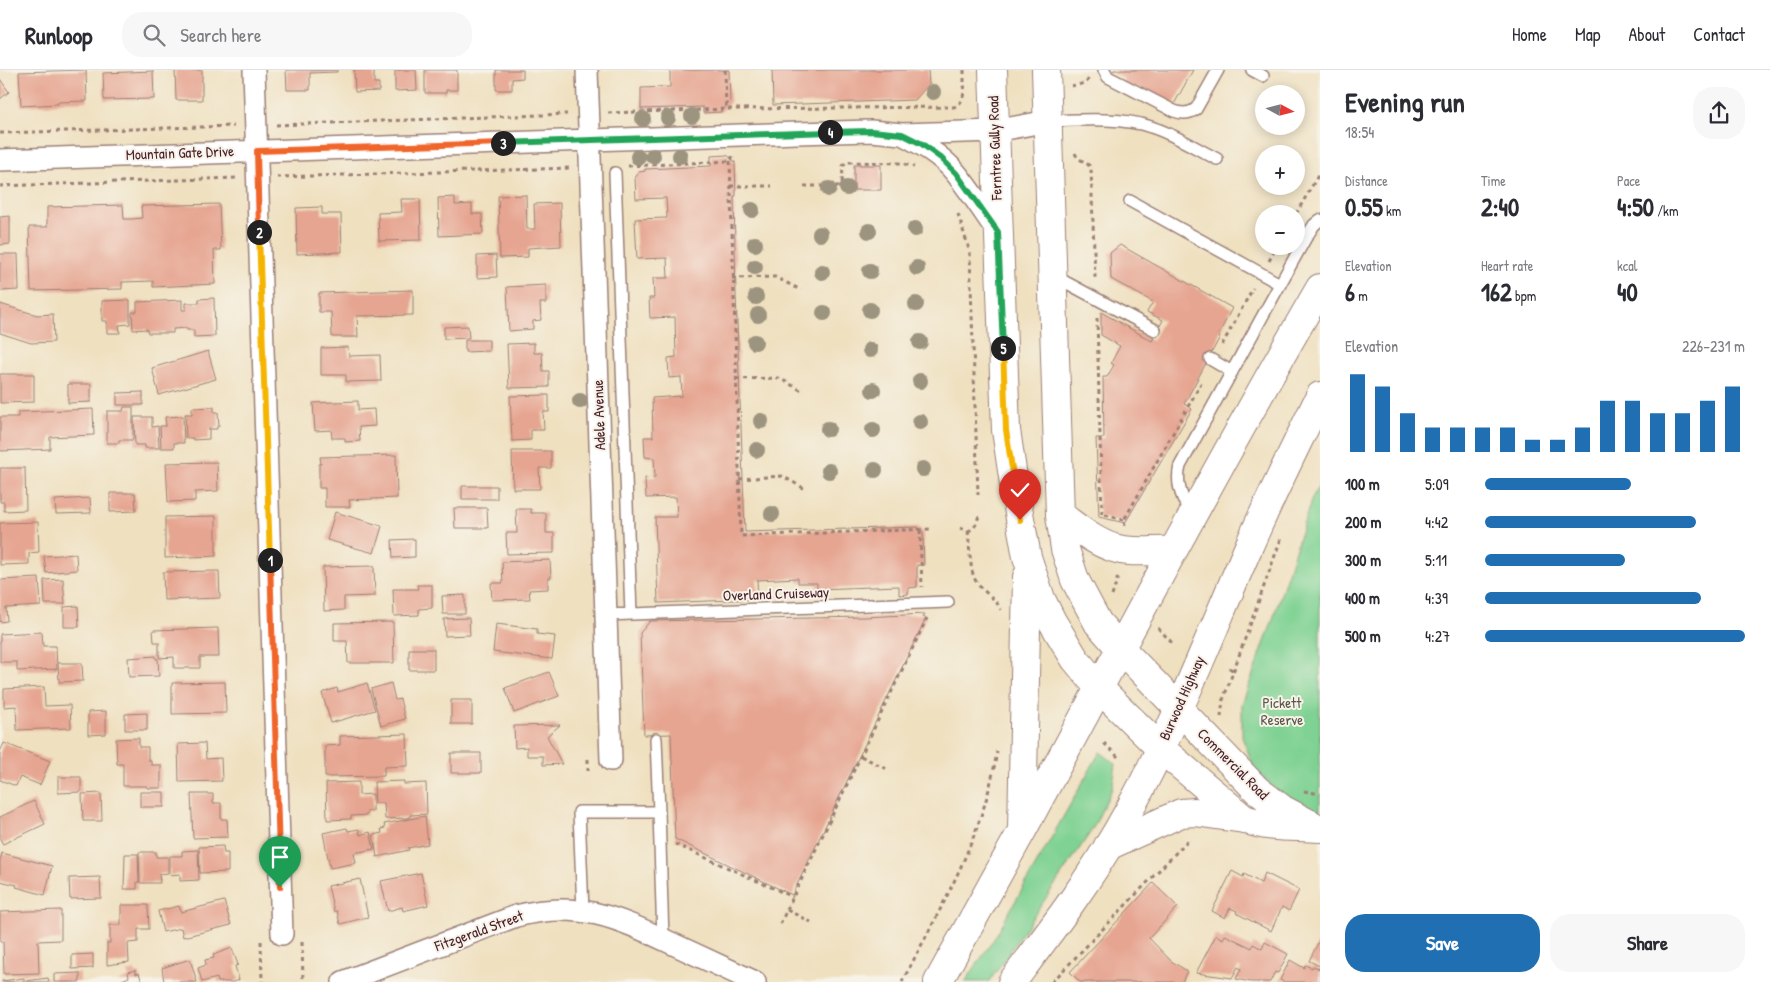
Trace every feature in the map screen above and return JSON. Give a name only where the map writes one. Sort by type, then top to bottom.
[{"type":"main road","name":"Ferntree Gully Road","points":[[993,70],[1006,430],[1015,491],[1028,557],[1041,599],[1075,659],[1098,688],[1160,748]]},
{"type":"main road","points":[[1056,79],[1048,121],[1060,515],[1065,549],[1075,580],[1098,622],[1120,648],[1179,709]]},
{"type":"main road","points":[[938,982],[1172,551],[1320,288]]},
{"type":"main road","name":"Burwood Highway","points":[[1012,982],[1088,878],[1146,778],[1179,709],[1264,511],[1320,396]]},
{"type":"main road","points":[[1060,515],[1097,540],[1113,548],[1172,551]]},
{"type":"main road","points":[[1022,830],[1028,557]]},
{"type":"main road","name":"Commercial Road","points":[[1179,709],[1257,790],[1282,809],[1319,828]]},
{"type":"main road","name":"Commercial Road","points":[[1160,748],[1244,819],[1261,825],[1319,828]]},
{"type":"main road","points":[[1108,846],[1181,813],[1195,812],[1244,819]]},
{"type":"street","points":[[254,70],[292,934]]},
{"type":"street","name":"Adele Avenue","points":[[588,80],[590,140],[605,226],[606,615],[611,760]]},
{"type":"street","name":"Mountain Gate Drive","points":[[0,160],[871,131],[902,134],[995,131],[1048,121]]},
{"type":"street","points":[[902,134],[928,149],[956,173],[998,232]]},
{"type":"street","name":"Fitzgerald Street","points":[[343,982],[516,916],[533,912],[566,909],[616,918],[755,982]]},
{"type":"lane","points":[[588,80],[599,70]]},
{"type":"lane","points":[[1104,70],[1108,77],[1183,114],[1190,113],[1196,109],[1218,70]]},
{"type":"lane","points":[[1252,70],[1263,76]]},
{"type":"lane","points":[[1048,121],[1142,124],[1162,131],[1217,159]]},
{"type":"lane","points":[[619,170],[605,226],[631,614]]},
{"type":"lane","points":[[1130,201],[1280,284]]},
{"type":"lane","points":[[1191,518],[1178,485],[1180,466],[1309,231],[1320,220]]},
{"type":"lane","points":[[1052,275],[1155,330]]},
{"type":"lane","points":[[1210,360],[1232,372]]},
{"type":"lane","name":"Overland Cruiseway","points":[[606,615],[948,602]]},
{"type":"lane","points":[[656,739],[663,939]]},
{"type":"lane","points":[[583,911],[579,812],[658,812]]},
{"type":"path","points":[[725,70],[726,109]]},
{"type":"path","points":[[961,112],[964,70]]},
{"type":"path","points":[[1056,79],[1088,82],[1089,70]]},
{"type":"path","points":[[964,87],[972,87]]},
{"type":"path","points":[[602,113],[726,109],[954,107],[961,102]]},
{"type":"path","points":[[271,125],[575,114]]},
{"type":"path","points":[[0,133],[239,126]]},
{"type":"path","points":[[732,152],[730,162],[732,278],[741,536],[932,529]]},
{"type":"path","points":[[1075,152],[1077,157],[1091,168],[1096,278]]},
{"type":"path","points":[[619,170],[730,162]]},
{"type":"path","points":[[804,186],[839,186],[842,183],[843,166],[846,162],[901,163],[921,172]]},
{"type":"path","points":[[272,177],[577,167]]},
{"type":"path","points":[[1301,205],[1320,172]]},
{"type":"path","points":[[0,186],[242,178]]},
{"type":"path","points":[[730,186],[772,186]]},
{"type":"path","points":[[956,211],[970,255],[978,495]]},
{"type":"path","points":[[1266,265],[1272,255]]},
{"type":"path","points":[[732,278],[775,277],[801,290]]},
{"type":"path","points":[[1222,345],[1256,283]]},
{"type":"path","points":[[1097,312],[1102,514],[1104,522]]},
{"type":"path","points":[[736,379],[779,378],[804,392]]},
{"type":"path","points":[[1125,527],[1124,520],[1203,380]]},
{"type":"path","points":[[739,479],[782,476],[806,490]]},
{"type":"path","points":[[1102,514],[1124,520]]},
{"type":"path","points":[[968,532],[975,527],[979,515]]},
{"type":"path","points":[[960,528],[968,532]]},
{"type":"path","points":[[920,530],[923,592]]},
{"type":"path","points":[[968,532],[975,582],[995,601],[1002,611],[1003,617]]},
{"type":"path","points":[[1221,722],[1223,700],[1283,536]]},
{"type":"path","points":[[1111,599],[1121,568]]},
{"type":"path","points":[[780,924],[927,620],[927,610]]},
{"type":"path","points":[[1156,626],[1174,645]]},
{"type":"path","points":[[1229,668],[1235,671]]},
{"type":"path","points":[[1104,743],[1118,757]]},
{"type":"path","points":[[902,982],[962,867],[980,821],[993,774],[998,744]]},
{"type":"path","points":[[861,756],[886,769]]},
{"type":"path","points":[[660,837],[793,897]]},
{"type":"path","points":[[1052,982],[1180,846]]},
{"type":"path","points":[[787,910],[811,922]]},
{"type":"path","points":[[260,934],[262,982]]},
{"type":"path","points":[[292,934],[303,982]]},
{"type":"green space","name":"Pickett Reserve","points":[[1320,483],[1320,814],[1276,790],[1255,770],[1242,737],[1242,704],[1270,628],[1312,498]]},
{"type":"green space","points":[[1100,752],[1116,764],[1112,789],[1092,830],[989,982],[965,982],[994,939]]},
{"type":"building","points":[[86,70],[87,101],[21,106],[19,72]]},
{"type":"building","points":[[175,70],[202,70],[202,100],[176,100]]},
{"type":"building","points":[[286,70],[337,70],[337,72],[310,73],[310,90],[287,90]]},
{"type":"building","points":[[354,70],[374,70],[374,83],[379,83],[379,91],[355,92]]},
{"type":"building","points":[[395,70],[416,70],[417,90],[395,91]]},
{"type":"building","points":[[425,70],[457,70],[457,90],[446,90],[446,93],[425,93]]},
{"type":"building","points":[[496,70],[523,70],[523,78],[512,79],[512,90],[496,90]]},
{"type":"building","points":[[670,70],[729,70],[730,102],[721,112],[703,113],[703,107],[641,109],[641,88],[670,87]]},
{"type":"building","points":[[772,70],[928,70],[929,84],[915,100],[773,105]]},
{"type":"building","points":[[1114,70],[1193,70],[1173,106],[1138,87],[1133,97],[1118,89],[1124,79],[1112,72]]},
{"type":"building","points":[[153,71],[154,99],[104,100],[103,73]]},
{"type":"building","points":[[0,79],[9,92],[0,99]]},
{"type":"building","points":[[727,155],[735,162],[736,295],[745,532],[918,527],[923,532],[924,565],[917,565],[917,587],[908,588],[908,594],[899,595],[899,586],[817,589],[817,583],[798,583],[798,578],[757,580],[758,599],[658,603],[655,517],[677,517],[676,497],[646,498],[645,478],[655,477],[654,458],[645,457],[644,437],[653,437],[652,398],[682,396],[681,377],[669,378],[668,358],[676,357],[675,317],[650,318],[649,298],[654,298],[653,278],[668,278],[667,258],[637,259],[635,219],[667,218],[666,198],[636,199],[635,178],[639,172],[645,171],[645,169],[711,166],[711,156]]},
{"type":"building","points":[[854,165],[881,165],[881,190],[854,190]]},
{"type":"building","points":[[526,195],[527,229],[535,229],[534,204],[560,203],[561,246],[528,248],[528,257],[500,258],[498,196]]},
{"type":"building","points":[[455,197],[455,205],[472,204],[472,214],[482,214],[483,234],[439,236],[438,198]]},
{"type":"building","points":[[401,199],[420,199],[421,240],[379,241],[378,213],[402,212]]},
{"type":"building","points":[[219,204],[221,250],[214,250],[215,284],[153,287],[153,281],[122,282],[122,289],[31,291],[29,227],[47,227],[47,207],[123,205],[124,219],[132,219],[142,218],[141,206]]},
{"type":"building","points":[[322,207],[322,214],[341,214],[342,252],[297,254],[296,208]]},
{"type":"building","points":[[10,216],[10,244],[0,245],[0,217]]},
{"type":"building","points":[[1120,245],[1232,308],[1218,336],[1220,337],[1184,404],[1192,409],[1125,523],[1099,517],[1096,438],[1104,438],[1103,377],[1107,377],[1114,365],[1111,363],[1120,346],[1101,335],[1101,312],[1152,341],[1163,320],[1147,312],[1153,302],[1111,279],[1110,253]]},
{"type":"building","points":[[0,254],[18,254],[19,290],[0,291]]},
{"type":"building","points":[[496,255],[497,277],[477,278],[477,256]]},
{"type":"building","points":[[546,285],[546,303],[540,303],[541,320],[533,321],[533,329],[509,331],[507,287]]},
{"type":"building","points":[[413,290],[413,315],[357,316],[358,337],[332,337],[331,312],[319,312],[319,293]]},
{"type":"building","points":[[214,298],[215,336],[194,337],[194,330],[187,330],[187,328],[173,329],[173,333],[148,333],[147,329],[133,330],[132,312],[137,312],[137,302],[182,300],[182,310],[186,310],[186,303],[199,303],[199,299]]},
{"type":"building","points":[[130,300],[130,324],[119,325],[120,333],[107,333],[107,321],[102,321],[102,301]]},
{"type":"building","points":[[0,304],[37,315],[53,314],[54,342],[31,343],[0,333]]},
{"type":"building","points":[[468,326],[469,338],[444,339],[444,327]]},
{"type":"building","points":[[465,340],[489,340],[489,351],[465,352]]},
{"type":"building","points":[[534,343],[534,353],[542,353],[543,371],[549,371],[549,387],[509,388],[507,344]]},
{"type":"building","points":[[348,347],[349,356],[380,355],[381,381],[346,382],[346,375],[321,375],[321,348]]},
{"type":"building","points":[[208,351],[216,379],[159,395],[152,368]]},
{"type":"building","points":[[0,374],[34,374],[34,402],[0,403]]},
{"type":"building","points":[[68,384],[91,384],[91,402],[68,403]]},
{"type":"building","points":[[143,392],[143,405],[117,405],[117,393]]},
{"type":"building","points":[[549,395],[549,412],[543,412],[544,430],[531,430],[531,440],[512,441],[510,396]]},
{"type":"building","points":[[358,401],[358,410],[374,409],[375,426],[359,427],[360,441],[345,442],[345,438],[332,438],[331,430],[315,431],[313,403]]},
{"type":"building","points":[[124,407],[133,407],[133,440],[119,440],[119,443],[107,443],[107,411],[123,411]]},
{"type":"building","points":[[214,407],[214,412],[218,412],[219,426],[217,426],[217,429],[209,429],[209,439],[193,440],[193,438],[186,438],[185,414],[192,414],[192,408]]},
{"type":"building","points":[[93,409],[94,435],[50,437],[50,449],[0,451],[0,417],[18,417],[18,412]]},
{"type":"building","points":[[183,416],[184,443],[174,443],[174,448],[161,448],[160,426],[166,426],[165,417]]},
{"type":"building","points":[[134,417],[152,417],[152,427],[158,426],[159,448],[145,448],[145,445],[135,445]]},
{"type":"building","points":[[512,451],[551,451],[551,468],[539,468],[540,489],[513,489]]},
{"type":"building","points":[[396,455],[397,498],[349,500],[350,507],[325,507],[325,488],[319,488],[320,457]]},
{"type":"building","points":[[217,462],[218,491],[195,492],[195,501],[168,502],[166,463]]},
{"type":"building","points":[[0,468],[25,468],[26,510],[4,511],[4,502],[0,502]]},
{"type":"building","points":[[462,486],[497,486],[497,499],[462,499]]},
{"type":"building","points":[[110,493],[135,493],[136,511],[110,512]]},
{"type":"building","points":[[90,498],[91,513],[56,514],[55,500]]},
{"type":"building","points":[[454,508],[487,508],[488,528],[455,528]]},
{"type":"building","points":[[516,509],[531,509],[531,513],[546,513],[546,533],[554,533],[554,553],[507,554],[506,533],[517,533]]},
{"type":"building","points":[[335,512],[382,526],[374,553],[327,540]]},
{"type":"building","points":[[216,516],[216,556],[165,558],[165,517]]},
{"type":"building","points":[[38,522],[39,552],[29,553],[29,564],[0,565],[0,523]]},
{"type":"building","points":[[415,539],[415,557],[393,558],[392,540]]},
{"type":"building","points":[[76,554],[77,570],[46,573],[44,556]]},
{"type":"building","points":[[550,560],[551,578],[548,578],[548,589],[529,590],[530,599],[492,600],[491,583],[503,583],[502,562]]},
{"type":"building","points":[[374,566],[375,596],[344,597],[344,610],[324,611],[323,567]]},
{"type":"building","points":[[219,571],[220,598],[164,600],[163,572]]},
{"type":"building","points":[[39,578],[41,606],[6,608],[7,621],[0,622],[0,580]]},
{"type":"building","points":[[63,579],[65,604],[45,604],[44,580]]},
{"type":"building","points":[[417,585],[432,585],[432,608],[419,609],[419,615],[394,616],[393,589],[418,589]]},
{"type":"building","points":[[465,595],[465,614],[443,614],[442,596]]},
{"type":"building","points":[[78,606],[79,627],[64,627],[64,607]]},
{"type":"building","points":[[925,614],[923,617],[926,618],[792,895],[675,839],[671,734],[644,735],[640,633],[650,621]]},
{"type":"building","points":[[469,618],[470,635],[445,636],[444,619]]},
{"type":"building","points":[[393,622],[394,663],[348,663],[347,641],[334,641],[334,623]]},
{"type":"building","points":[[496,624],[537,629],[537,634],[555,636],[552,659],[493,652]]},
{"type":"building","points":[[218,628],[219,657],[200,657],[200,668],[174,668],[174,657],[159,658],[159,642],[154,642],[153,630]]},
{"type":"building","points":[[42,632],[43,646],[56,646],[57,669],[17,671],[17,662],[0,662],[0,634]]},
{"type":"building","points":[[409,649],[434,649],[434,670],[409,670]]},
{"type":"building","points":[[156,656],[156,659],[158,659],[159,676],[129,677],[128,658]]},
{"type":"building","points":[[58,663],[82,663],[83,681],[59,682]]},
{"type":"building","points":[[549,672],[559,696],[514,713],[505,688]]},
{"type":"building","points":[[225,682],[226,713],[172,714],[172,683]]},
{"type":"building","points":[[367,683],[375,710],[331,723],[322,693],[337,688],[338,692]]},
{"type":"building","points":[[391,683],[395,700],[400,699],[405,719],[381,726],[371,689]]},
{"type":"building","points":[[44,687],[45,706],[70,705],[71,728],[17,730],[16,706],[4,707],[4,689]]},
{"type":"building","points":[[451,700],[472,700],[472,724],[451,724]]},
{"type":"building","points":[[106,711],[106,734],[88,735],[88,712]]},
{"type":"building","points":[[147,713],[147,730],[125,730],[125,714]]},
{"type":"building","points":[[560,725],[547,736],[562,764],[543,765],[543,756],[527,756],[527,747],[515,748],[514,726]]},
{"type":"building","points":[[407,734],[408,766],[384,767],[384,776],[325,777],[325,746],[340,745],[340,736]]},
{"type":"building","points":[[139,738],[139,747],[148,747],[148,760],[151,760],[151,765],[161,765],[161,788],[123,786],[123,764],[117,764],[116,739]]},
{"type":"building","points":[[4,743],[50,761],[40,785],[20,777],[16,786],[0,780],[0,752]]},
{"type":"building","points":[[205,743],[206,759],[221,758],[222,781],[179,782],[178,744]]},
{"type":"building","points":[[451,753],[481,753],[481,773],[451,773]]},
{"type":"building","points":[[58,777],[81,777],[81,792],[58,793]]},
{"type":"building","points":[[404,781],[404,784],[426,783],[427,814],[410,815],[410,818],[385,819],[384,803],[375,803],[374,782]]},
{"type":"building","points":[[359,782],[359,795],[373,794],[373,811],[367,811],[367,815],[351,816],[351,819],[327,820],[326,783]]},
{"type":"building","points":[[140,792],[164,792],[164,807],[140,807]]},
{"type":"building","points":[[101,793],[102,821],[83,821],[82,794]]},
{"type":"building","points":[[191,794],[213,794],[213,803],[221,803],[221,819],[227,819],[228,837],[193,838]]},
{"type":"building","points":[[34,801],[45,824],[3,844],[0,839],[0,817]]},
{"type":"building","points":[[425,816],[428,844],[377,857],[373,835],[382,833],[381,829],[385,828],[384,824]]},
{"type":"building","points":[[347,828],[348,831],[359,829],[360,835],[370,832],[374,849],[354,853],[356,863],[330,868],[323,833]]},
{"type":"building","points":[[223,846],[224,853],[228,853],[228,872],[200,873],[199,847]]},
{"type":"building","points":[[198,850],[199,880],[180,881],[180,874],[170,875],[170,856],[182,856],[182,851]]},
{"type":"building","points":[[139,852],[156,852],[156,857],[168,857],[168,873],[159,874],[160,883],[140,883]]},
{"type":"building","points":[[2,853],[52,866],[45,895],[0,881]]},
{"type":"building","points":[[125,854],[138,854],[139,882],[137,882],[137,889],[124,889]]},
{"type":"building","points":[[1232,871],[1243,877],[1244,874],[1261,883],[1265,873],[1299,890],[1289,911],[1282,907],[1271,931],[1230,908],[1225,918],[1212,911]]},
{"type":"building","points":[[421,873],[428,905],[403,911],[402,907],[388,911],[381,881]]},
{"type":"building","points":[[100,877],[101,898],[70,899],[69,878]]},
{"type":"building","points":[[360,879],[368,917],[340,924],[337,911],[334,911],[328,886]]},
{"type":"building","points":[[1153,883],[1178,907],[1149,938],[1171,961],[1187,971],[1182,982],[1080,982],[1070,972]]},
{"type":"building","points":[[224,901],[231,925],[183,937],[181,928],[163,932],[158,911],[179,906],[181,912]]},
{"type":"building","points":[[121,905],[148,905],[149,929],[138,929],[138,942],[128,943],[129,962],[107,965],[107,943],[110,943],[110,925],[121,925]]},
{"type":"building","points":[[61,910],[61,940],[38,941],[39,973],[4,974],[3,942],[0,942],[0,912]]},
{"type":"building","points":[[1216,935],[1223,939],[1225,935],[1252,948],[1253,944],[1262,949],[1265,942],[1288,954],[1278,973],[1275,972],[1270,982],[1251,982],[1236,979],[1241,969],[1238,967],[1232,978],[1196,973]]},
{"type":"building","points":[[1320,939],[1320,966],[1309,961]]},
{"type":"building","points":[[232,948],[238,965],[235,966],[239,980],[218,982],[217,978],[202,982],[198,968],[206,965],[205,960],[214,958],[213,955]]},
{"type":"building","points":[[93,954],[93,968],[72,969],[72,955]]},
{"type":"building","points":[[190,959],[197,982],[164,982],[162,968]]},
{"type":"building","points":[[1290,960],[1304,968],[1305,965],[1320,969],[1320,982],[1285,982],[1280,980]]},
{"type":"building","points":[[135,970],[136,974],[139,973],[142,982],[117,982],[129,977],[128,972]]},
{"type":"building","points":[[80,973],[80,982],[54,982],[54,974]]},
{"type":"building","points":[[24,978],[24,982],[2,982],[2,981]]},
{"type":"building","points":[[48,978],[49,982],[26,982],[26,981]]},
{"type":"route","points":[[280,887],[257,151],[871,131],[902,134],[922,144],[941,158],[956,173],[998,232],[1006,430],[1020,520]]}]
